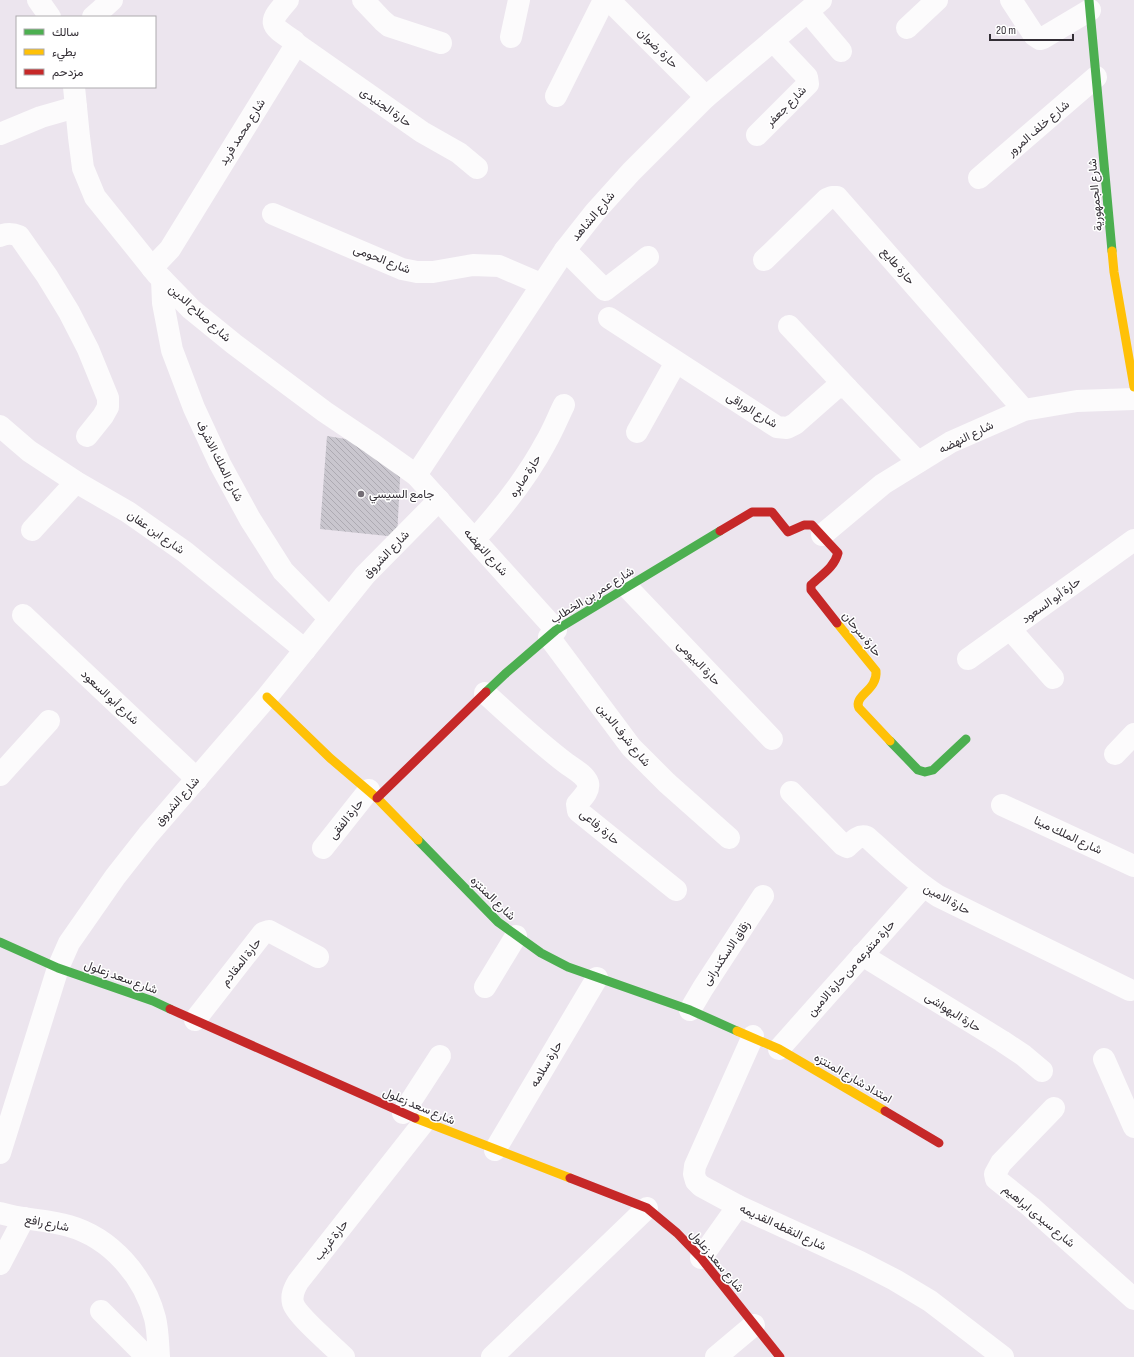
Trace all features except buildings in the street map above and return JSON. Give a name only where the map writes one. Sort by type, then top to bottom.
[{"type":"street","points":[[38,0],[49,16]]},
{"type":"street","points":[[94,16],[112,0]]},
{"type":"street","points":[[288,0],[274,16],[273,22],[275,28],[294,41],[294,43]]},
{"type":"street","points":[[363,0],[389,26],[441,43]]},
{"type":"street","points":[[511,37],[519,0]]},
{"type":"street","points":[[556,96],[604,0]]},
{"type":"street","name":"حارة رضوان","points":[[609,0],[706,97]]},
{"type":"street","points":[[907,28],[937,0]]},
{"type":"street","points":[[1011,0],[1034,35],[1040,38],[1043,38],[1089,5]]},
{"type":"street","name":"شارع الجمهورية","points":[[1089,5],[1114,272],[1134,387]]},
{"type":"street","points":[[814,6],[841,51]]},
{"type":"street","name":"شارع الشاهد","points":[[416,475],[564,250],[595,212],[626,178],[706,97],[814,6]]},
{"type":"street","name":"شارع جعفر","points":[[756,135],[808,84],[807,77],[773,41]]},
{"type":"street","name":"حارة الجنيدى","points":[[294,43],[422,132],[459,153],[477,168]]},
{"type":"street","name":"شارع محمد فريد","points":[[157,274],[170,249],[294,48],[294,43]]},
{"type":"street","name":"شارع خلف المرور","points":[[979,178],[1096,78]]},
{"type":"street","points":[[0,134],[41,117],[75,97]]},
{"type":"street","name":"شارع صلاح الدين","points":[[75,97],[78,138],[83,168],[95,197],[157,274],[191,308],[234,344],[325,412],[416,475]]},
{"type":"street","name":"حارة طايع","points":[[764,260],[827,199],[838,197],[1024,410]]},
{"type":"street","name":"شارع الحومى","points":[[273,214],[402,269],[418,272],[433,272],[473,265],[499,266],[542,284]]},
{"type":"street","points":[[0,236],[6,234],[19,236],[47,276],[69,312],[88,349],[108,398],[108,407],[104,416],[87,436]]},
{"type":"street","points":[[564,250],[605,290],[648,257]]},
{"type":"street","name":"شارع الملك الاشرف","points":[[157,274],[172,350],[194,408],[220,464],[250,519],[283,571],[329,618]]},
{"type":"street","name":"شارع الوراقى","points":[[609,318],[777,427],[787,428],[795,424],[837,387],[847,388]]},
{"type":"street","points":[[789,326],[918,462]]},
{"type":"street","points":[[637,432],[676,362]]},
{"type":"street","name":"شارع النهضه","points":[[822,535],[883,484],[950,442],[1024,410],[1077,401],[1134,399]]},
{"type":"street","name":"حارة صابره","points":[[475,539],[506,503],[526,476],[547,441],[564,405]]},
{"type":"street","name":"شارع ابن عفان","points":[[0,426],[29,451],[76,482],[128,512],[185,552],[305,650]]},
{"type":"street","name":"شارع النهضه","points":[[416,475],[475,539],[552,633]]},
{"type":"street","points":[[32,530],[76,482]]},
{"type":"street","name":"شارع الشروق","points":[[0,1153],[58,968],[70,943],[115,877],[148,835],[268,697],[329,618],[365,575],[439,500]]},
{"type":"street","name":"شارع عمر بن الخطاب","points":[[373,794],[552,633],[752,512],[772,512],[786,530]]},
{"type":"street","name":"حارة سرحان","points":[[786,530],[792,532],[802,524],[812,525],[838,553],[835,564],[811,585],[811,590],[876,671],[877,676],[875,684],[859,699],[857,705],[918,770],[923,772],[933,770],[966,739]]},
{"type":"street","name":"حارة أبو السعود","points":[[968,659],[1134,540]]},
{"type":"street","name":"حارة البيومى","points":[[627,587],[772,739]]},
{"type":"street","name":"شارع أبو السعود","points":[[23,615],[197,778]]},
{"type":"street","points":[[1010,629],[1053,678]]},
{"type":"street","name":"شارع شرف الدين","points":[[552,633],[631,747],[653,770],[728,838]]},
{"type":"street","name":"حارة رفاعى","points":[[485,693],[538,741],[583,776],[588,783],[588,791],[577,804],[578,811],[676,890]]},
{"type":"street","name":"شارع المنتزه","points":[[268,697],[330,758],[373,794],[482,906],[516,936],[541,953],[568,967],[690,1010],[753,1036]]},
{"type":"street","points":[[0,775],[49,721]]},
{"type":"street","points":[[1115,754],[1134,734]]},
{"type":"street","name":"حارة الامين","points":[[791,792],[843,845],[847,847],[859,836],[867,837],[924,887],[952,904],[1130,990]]},
{"type":"street","name":"حارة الفقى","points":[[323,848],[373,794]]},
{"type":"street","name":"شارع الملك مينا","points":[[1002,805],[1134,866]]},
{"type":"street","name":"حارة متفرعه من حارة الامين","points":[[778,1048],[924,887]]},
{"type":"street","name":"زقاق الاسكندرانى","points":[[690,1010],[763,896]]},
{"type":"street","name":"حارة المقادم","points":[[195,1020],[263,933],[269,931],[318,957]]},
{"type":"street","points":[[485,987],[516,936]]},
{"type":"street","name":"شارع سعد زعلول","points":[[0,942],[58,968],[153,1001],[424,1122],[646,1208],[677,1234],[701,1258],[780,1357]]},
{"type":"street","name":"حارة البهواشى","points":[[862,955],[1002,1041],[1042,1071]]},
{"type":"street","name":"حارة سلامه","points":[[495,1150],[597,978]]},
{"type":"street","name":"امتداد شارع المنتزه","points":[[753,1036],[778,1048],[939,1143]]},
{"type":"street","name":"شارع النقطه القديمه","points":[[753,1036],[695,1166],[694,1174],[696,1181],[701,1186],[738,1206],[896,1280],[930,1301],[990,1353]]},
{"type":"street","points":[[403,1113],[440,1056]]},
{"type":"street","points":[[1104,1059],[1134,1127]]},
{"type":"street","name":"شارع سيدى ابراهيم","points":[[1054,1108],[1001,1163],[995,1174],[996,1179],[1031,1207],[1134,1299]]},
{"type":"street","name":"حارة غريب","points":[[344,1357],[299,1313],[293,1304],[293,1292],[298,1282],[424,1122]]},
{"type":"street","points":[[701,1258],[738,1206]]},
{"type":"street","points":[[492,1357],[646,1208]]},
{"type":"street","name":"شارع رافع","points":[[0,1213],[70,1226],[94,1236],[115,1252],[133,1271],[146,1294],[155,1318],[159,1357]]},
{"type":"street","points":[[0,1264],[24,1218]]},
{"type":"street","points":[[101,1311],[147,1357]]},
{"type":"street","points":[[716,1357],[754,1325]]},
{"type":"traffic: fast","points":[[1089,0],[1112,251]]},
{"type":"traffic: fast","points":[[486,692],[556,630],[720,531]]},
{"type":"traffic: fast","points":[[890,741],[918,770],[925,772],[933,770],[966,739]]},
{"type":"traffic: fast","points":[[418,840],[498,922],[541,953],[568,967],[690,1010],[737,1031]]},
{"type":"traffic: fast","points":[[0,942],[58,968],[153,1001],[170,1009]]},
{"type":"traffic: slow","points":[[1112,251],[1114,272],[1134,387]]},
{"type":"traffic: slow","points":[[837,623],[876,671],[876,678],[870,688],[859,700],[858,704],[859,708],[890,741]]},
{"type":"traffic: slow","points":[[267,697],[330,758],[377,798],[418,840]]},
{"type":"traffic: slow","points":[[737,1031],[779,1049],[885,1111]]},
{"type":"traffic: slow","points":[[415,1118],[570,1178]]},
{"type":"traffic: jam","points":[[720,531],[752,512],[772,512],[788,532],[804,525],[812,525],[838,553],[834,563],[811,585],[811,590],[837,623]]},
{"type":"traffic: jam","points":[[377,798],[486,692]]},
{"type":"traffic: jam","points":[[170,1009],[415,1118]]},
{"type":"traffic: jam","points":[[885,1111],[939,1143]]},
{"type":"traffic: jam","points":[[570,1178],[647,1208],[677,1233],[701,1258],[780,1357]]},
{"type":"place","name":"جامع السيسي","points":[[361,494]]}]
